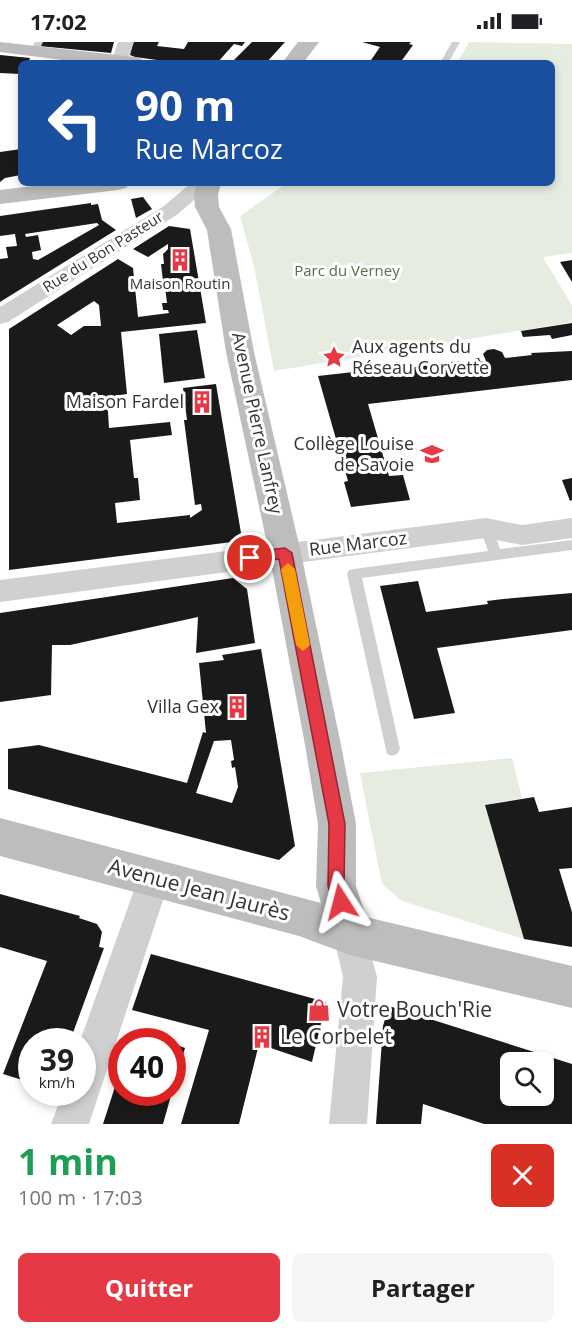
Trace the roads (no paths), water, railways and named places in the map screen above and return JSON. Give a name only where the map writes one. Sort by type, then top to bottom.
[{"type":"street","points":[[294,60],[309,42]]},
{"type":"street","points":[[0,46],[37,46],[125,57]]},
{"type":"street","points":[[0,197],[77,186]]},
{"type":"street","name":"Rue du Bon Pasteur","points":[[0,317],[171,210],[199,186]]},
{"type":"street","name":"Avenue Pierre Lanfrey","points":[[208,186],[205,191],[209,218],[219,229]]},
{"type":"street","name":"Avenue Pierre Lanfrey","points":[[220,186],[224,217],[219,229],[240,352],[285,553],[337,824],[336,886],[350,934]]},
{"type":"street","name":"Rue Marcoz","points":[[0,591],[486,528],[522,535],[572,528]]},
{"type":"street","name":"Avenue Jean Jaurès","points":[[0,837],[299,916],[350,934],[572,987]]},
{"type":"street","points":[[96,1049],[154,879]]},
{"type":"street","points":[[348,1124],[360,977],[350,934]]},
{"type":"street","points":[[70,1124],[76,1106]]},
{"type":"lane","points":[[446,60],[456,42]]},
{"type":"lane","points":[[486,528],[496,556]]},
{"type":"lane","points":[[392,749],[354,574],[572,545]]},
{"type":"place","name":"Maison Routin","points":[[180,260]]},
{"type":"place","name":"Aux agents du Réseau Corvette","points":[[334,357]]},
{"type":"place","name":"Maison Fardel","points":[[202,402]]},
{"type":"place","name":"Collège Louise de Savoie","points":[[432,454]]},
{"type":"place","name":"Villa Gex","points":[[237,707]]},
{"type":"place","name":"Votre Bouch'Rie","points":[[319,1010]]},
{"type":"place","name":"Le Corbelet","points":[[262,1037]]},
{"type":"park label","name":"Parc du Verney","points":[[347,271]]}]
